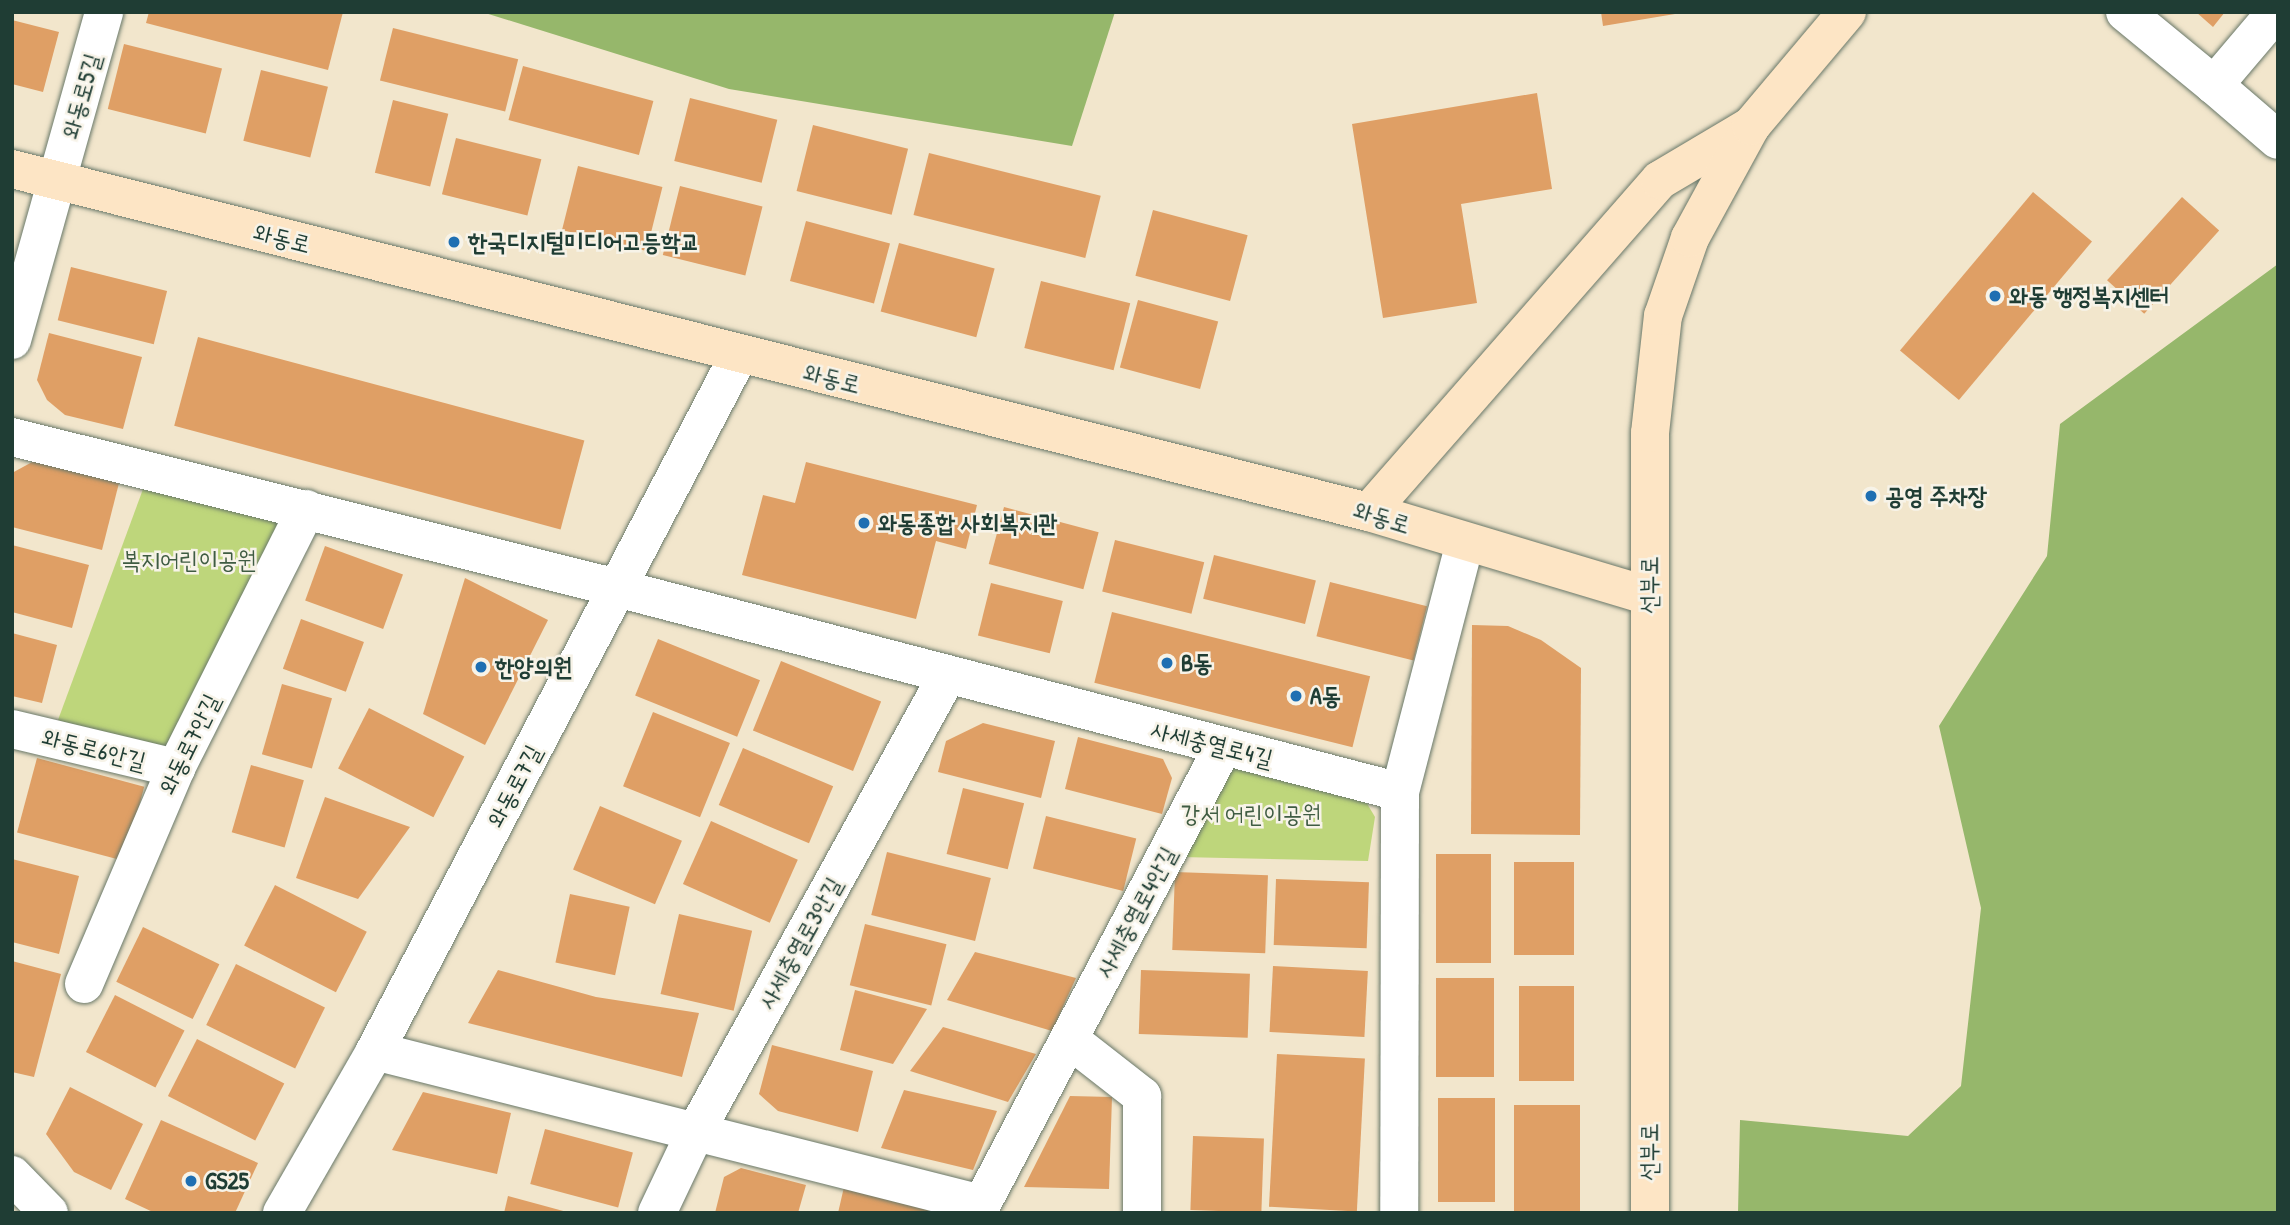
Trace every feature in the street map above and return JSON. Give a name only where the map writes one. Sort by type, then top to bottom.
[{"type":"main road","name":"선부로","points":[[1650,1213],[1650,433],[1663,316],[1690,238],[1751,126],[1847,12]]},
{"type":"main road","points":[[1369,512],[1660,180],[1751,126]]},
{"type":"main road","name":"와동로","points":[[12,169],[739,355],[1369,512],[1649,596]]},
{"type":"street","name":"와동로5길","points":[[12,340],[104,12]]},
{"type":"street","points":[[2125,12],[2278,140]]},
{"type":"street","points":[[2214,85],[2276,12]]},
{"type":"street","name":"와동로7길","points":[[282,1213],[375,1051],[739,355]]},
{"type":"street","points":[[12,437],[617,588]]},
{"type":"street","name":"와동로7안길","points":[[84,984],[176,768],[306,509]]},
{"type":"street","points":[[1399,1213],[1400,792],[1465,542]]},
{"type":"street","name":"사세충열로4길","points":[[617,588],[1400,792]]},
{"type":"street","name":"사세충열로3안길","points":[[657,1213],[695,1133],[947,676]]},
{"type":"street","name":"와동로6안길","points":[[12,729],[176,768]]},
{"type":"street","name":"사세충열로4안길","points":[[979,1209],[1223,747]]},
{"type":"street","points":[[1069,1040],[1142,1096],[1142,1213]]},
{"type":"street","points":[[375,1051],[979,1209]]},
{"type":"street","points":[[12,1175],[49,1213]]},
{"type":"green space","points":[[482,12],[1115,12],[1072,146],[729,89]]},
{"type":"green space","points":[[2278,264],[2278,1213],[1738,1213],[1740,1120],[1908,1136],[1961,1086],[1981,908],[1939,726],[2047,556],[2060,424]]},
{"type":"green space","name":"복지어린이공원","points":[[146,481],[288,513],[169,758],[58,720]]},
{"type":"green space","name":"강서 어린이공원","points":[[1225,762],[1362,795],[1375,817],[1368,861],[1180,857]]},
{"type":"building","points":[[149,12],[343,12],[328,70],[146,23]]},
{"type":"building","points":[[1601,12],[1675,12],[1675,14],[1603,26]]},
{"type":"building","points":[[2196,12],[2225,12],[2213,27]]},
{"type":"building","points":[[12,20],[59,32],[43,92],[12,84]]},
{"type":"building","points":[[393,28],[518,59],[505,112],[380,80]]},
{"type":"building","points":[[124,44],[222,68],[206,133],[108,109]]},
{"type":"building","points":[[523,66],[653,101],[639,155],[509,120]]},
{"type":"building","points":[[261,70],[328,87],[310,158],[243,141]]},
{"type":"building","points":[[1537,93],[1552,189],[1461,204],[1477,303],[1383,318],[1352,124]]},
{"type":"building","points":[[690,98],[777,120],[762,183],[674,161]]},
{"type":"building","points":[[393,100],[448,114],[430,187],[375,173]]},
{"type":"building","points":[[813,125],[908,149],[892,215],[797,191]]},
{"type":"building","points":[[456,138],[541,159],[527,216],[442,194]]},
{"type":"building","points":[[929,153],[1101,196],[1085,258],[914,215]]},
{"type":"building","points":[[578,166],[662,187],[646,251],[562,230]]},
{"type":"building","points":[[680,186],[762,207],[745,275],[663,255]]},
{"type":"building","name":"와동 행정복지센터","points":[[2033,192],[2092,241],[1959,400],[1900,351]]},
{"type":"building","points":[[2182,197],[2219,230],[2144,314],[2107,280]]},
{"type":"building","points":[[1153,210],[1248,235],[1230,301],[1135,276]]},
{"type":"building","points":[[806,221],[890,244],[874,303],[790,281]]},
{"type":"building","points":[[899,243],[995,269],[976,337],[881,312]]},
{"type":"building","points":[[71,267],[167,291],[154,344],[58,320]]},
{"type":"building","points":[[1041,281],[1130,303],[1114,370],[1024,348]]},
{"type":"building","points":[[1138,300],[1218,321],[1200,389],[1120,368]]},
{"type":"building","points":[[49,333],[142,357],[123,429],[65,415],[47,400],[37,380]]},
{"type":"building","points":[[198,337],[584,441],[561,529],[174,426]]},
{"type":"building","points":[[34,461],[119,483],[102,550],[12,527],[12,473]]},
{"type":"building","name":"와동종합 사회복지관","points":[[806,462],[977,505],[966,549],[936,541],[916,619],[742,575],[763,495],[795,503]]},
{"type":"building","points":[[1004,507],[1099,532],[1083,589],[989,564]]},
{"type":"building","points":[[1115,540],[1204,562],[1191,614],[1102,591]]},
{"type":"building","points":[[12,545],[89,565],[72,628],[12,612]]},
{"type":"building","points":[[325,546],[403,574],[383,629],[305,601]]},
{"type":"building","points":[[1214,555],[1316,580],[1305,624],[1203,599]]},
{"type":"building","name":"한양의원","points":[[465,578],[548,620],[485,745],[423,714]]},
{"type":"building","points":[[1330,582],[1427,606],[1413,661],[1316,636]]},
{"type":"building","points":[[991,583],[1063,601],[1050,653],[978,635]]},
{"type":"building","points":[[1112,612],[1370,676],[1352,747],[1094,683]]},
{"type":"building","points":[[301,619],[364,642],[346,692],[283,669]]},
{"type":"building","points":[[1472,625],[1508,626],[1541,640],[1581,668],[1580,835],[1471,834]]},
{"type":"building","points":[[12,633],[57,645],[42,703],[12,696]]},
{"type":"building","points":[[658,639],[760,680],[737,737],[635,696]]},
{"type":"building","points":[[781,661],[881,701],[853,771],[753,731]]},
{"type":"building","points":[[282,684],[332,698],[312,769],[262,754]]},
{"type":"building","points":[[369,708],[464,757],[433,817],[338,769]]},
{"type":"building","points":[[653,712],[730,743],[700,817],[623,786]]},
{"type":"building","points":[[983,723],[1055,741],[1041,798],[938,772],[946,741]]},
{"type":"building","points":[[1078,737],[1163,759],[1172,778],[1162,814],[1065,789]]},
{"type":"building","points":[[743,748],[833,786],[809,843],[719,805]]},
{"type":"building","points":[[37,758],[144,787],[124,861],[17,832]]},
{"type":"building","points":[[251,765],[304,780],[285,847],[232,832]]},
{"type":"building","points":[[963,788],[1024,803],[1008,869],[947,854]]},
{"type":"building","points":[[325,797],[410,827],[358,899],[296,878]]},
{"type":"building","points":[[600,806],[682,841],[655,904],[573,870]]},
{"type":"building","points":[[1046,816],[1136,838],[1123,891],[1033,868]]},
{"type":"building","points":[[711,821],[798,860],[770,923],[683,884]]},
{"type":"building","points":[[887,852],[991,878],[975,941],[871,915]]},
{"type":"building","points":[[1436,854],[1491,854],[1491,963],[1436,963]]},
{"type":"building","points":[[12,859],[79,876],[59,954],[12,942]]},
{"type":"building","points":[[1514,862],[1574,862],[1574,955],[1514,955]]},
{"type":"building","points":[[1175,872],[1268,875],[1265,953],[1172,950]]},
{"type":"building","points":[[1276,879],[1369,882],[1367,948],[1274,945]]},
{"type":"building","points":[[275,885],[367,932],[336,992],[244,946]]},
{"type":"building","points":[[570,894],[630,907],[615,975],[555,962]]},
{"type":"building","points":[[679,914],[752,931],[734,1011],[661,994]]},
{"type":"building","points":[[865,924],[947,944],[931,1005],[850,985]]},
{"type":"building","points":[[143,927],[219,964],[193,1019],[116,982]]},
{"type":"building","points":[[975,952],[1076,978],[1052,1031],[947,1000]]},
{"type":"building","points":[[12,961],[61,974],[34,1077],[12,1072]]},
{"type":"building","points":[[236,964],[325,1007],[295,1069],[206,1025]]},
{"type":"building","points":[[1273,966],[1368,971],[1364,1037],[1270,1032]]},
{"type":"building","points":[[498,970],[596,997],[699,1013],[682,1077],[468,1023]]},
{"type":"building","points":[[1141,970],[1250,974],[1248,1038],[1139,1034]]},
{"type":"building","points":[[1436,978],[1494,978],[1494,1077],[1436,1077]]},
{"type":"building","points":[[1519,986],[1574,986],[1574,1081],[1519,1081]]},
{"type":"building","points":[[855,990],[927,1009],[893,1064],[840,1050]]},
{"type":"building","points":[[115,995],[184,1030],[155,1087],[86,1052]]},
{"type":"building","points":[[943,1027],[1036,1054],[1008,1102],[910,1071]]},
{"type":"building","points":[[197,1039],[284,1083],[255,1141],[168,1096]]},
{"type":"building","points":[[772,1045],[873,1071],[858,1132],[778,1111],[759,1094]]},
{"type":"building","points":[[1277,1054],[1365,1059],[1357,1211],[1269,1207]]},
{"type":"building","points":[[70,1087],[143,1124],[111,1190],[74,1172],[46,1134]]},
{"type":"building","points":[[904,1090],[997,1111],[973,1170],[881,1148]]},
{"type":"building","points":[[423,1092],[511,1113],[497,1174],[392,1150]]},
{"type":"building","points":[[1070,1096],[1112,1097],[1109,1189],[1024,1187]]},
{"type":"building","points":[[1438,1098],[1495,1098],[1495,1202],[1438,1202]]},
{"type":"building","points":[[1514,1105],[1580,1105],[1580,1213],[1514,1213]]},
{"type":"building","name":"GS25","points":[[161,1120],[258,1163],[235,1213],[155,1213],[125,1199]]},
{"type":"building","points":[[545,1129],[633,1153],[618,1208],[530,1184]]},
{"type":"building","points":[[1193,1136],[1264,1138],[1261,1212],[1190,1210]]},
{"type":"building","points":[[741,1168],[806,1185],[798,1213],[715,1213],[724,1177]]},
{"type":"building","points":[[844,1187],[931,1209],[930,1213],[838,1213]]},
{"type":"building","points":[[508,1196],[567,1212],[567,1213],[504,1213]]},
{"type":"place","name":"한국디지털미디어고등학교","points":[[454,242]]},
{"type":"place","name":"와동 행정복지센터","points":[[1995,296]]},
{"type":"place","name":"공영 주차장","points":[[1871,496]]},
{"type":"place","name":"와동종합 사회복지관","points":[[864,523]]},
{"type":"place","name":"B동","points":[[1167,663]]},
{"type":"place","name":"한양의원","points":[[481,667]]},
{"type":"place","name":"A동","points":[[1296,696]]},
{"type":"place","name":"GS25","points":[[191,1181]]}]
